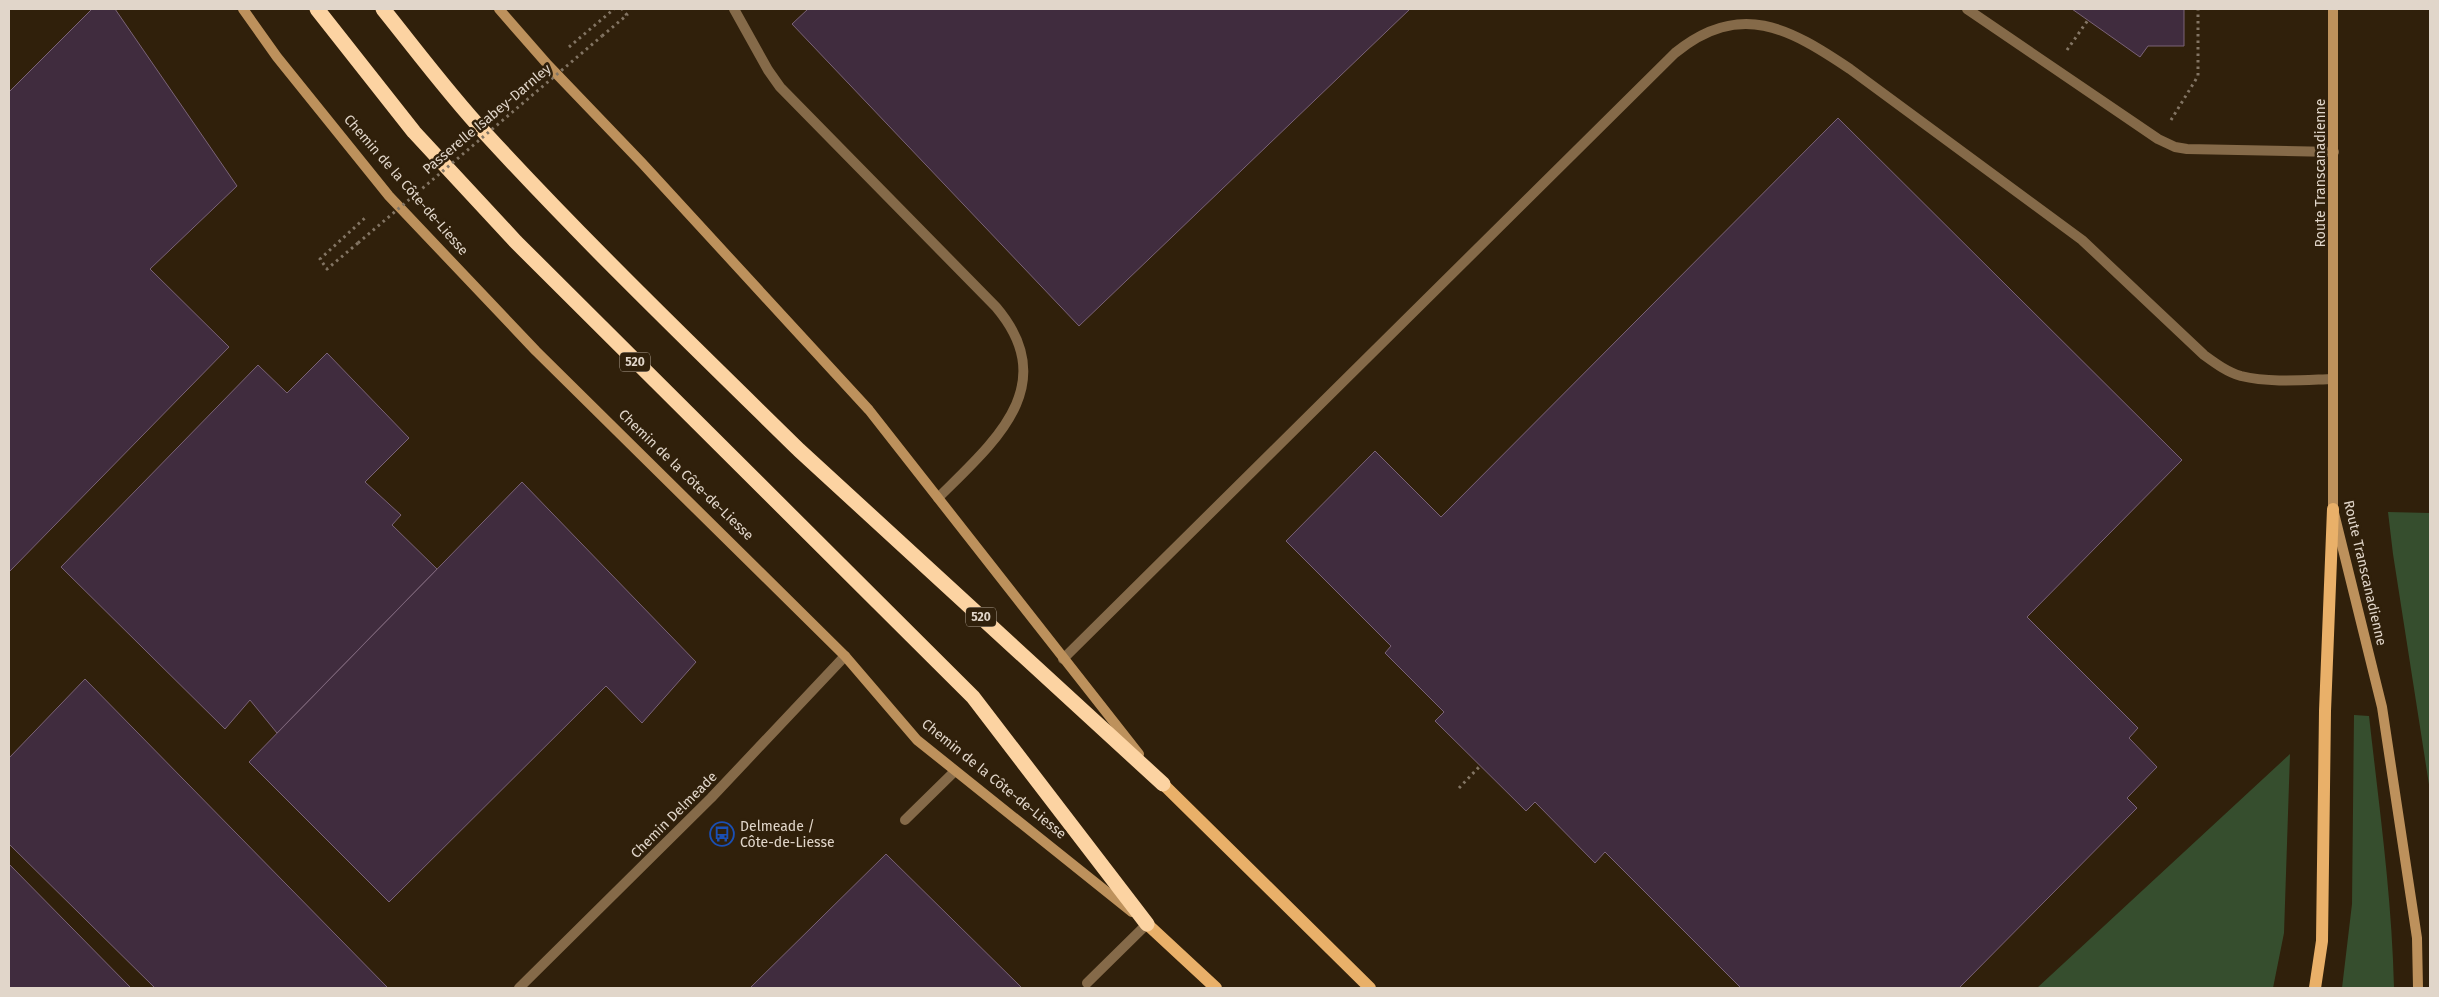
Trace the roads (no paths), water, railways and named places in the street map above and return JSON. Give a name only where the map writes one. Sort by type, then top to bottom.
[{"type":"highway","name":"Chemin de la Côte-de-Liesse","points":[[316,9],[408,125],[516,242],[973,697],[1147,924]]},
{"type":"highway","name":"520","points":[[383,9],[483,132],[602,255],[799,450],[1163,784]]},
{"type":"main road","name":"Chemin de la Côte-de-Liesse","points":[[242,9],[277,57],[389,196],[536,351],[845,656],[917,740],[1147,924],[1216,988]]},
{"type":"main road","points":[[499,9],[548,65],[642,163],[870,410],[1063,659],[1163,784],[1370,988]]},
{"type":"main road","name":"Route Transcanadienne","points":[[2333,9],[2334,509],[2382,707],[2417,938],[2418,988]]},
{"type":"main road","points":[[2315,988],[2322,941],[2325,711],[2334,509]]},
{"type":"street","points":[[734,9],[768,70],[780,87],[996,307],[1013,330],[1018,342],[1023,370],[1020,398],[1015,411],[995,438],[938,498]]},
{"type":"street","points":[[1966,9],[2158,138],[2175,147],[2187,149],[2334,152]]},
{"type":"street","points":[[1063,659],[1674,53],[1699,35],[1729,24],[1757,22],[1785,31],[1813,45],[1850,69],[2082,240],[2204,355],[2222,368],[2240,376],[2268,379],[2333,379]]},
{"type":"street","name":"Chemin Delmeade","points":[[519,988],[712,798],[845,656]]},
{"type":"street","points":[[905,820],[955,771]]},
{"type":"street","points":[[1087,983],[1147,924]]},
{"type":"place","name":"Delmeade / Côte-de-Liesse","points":[[722,834]]}]
